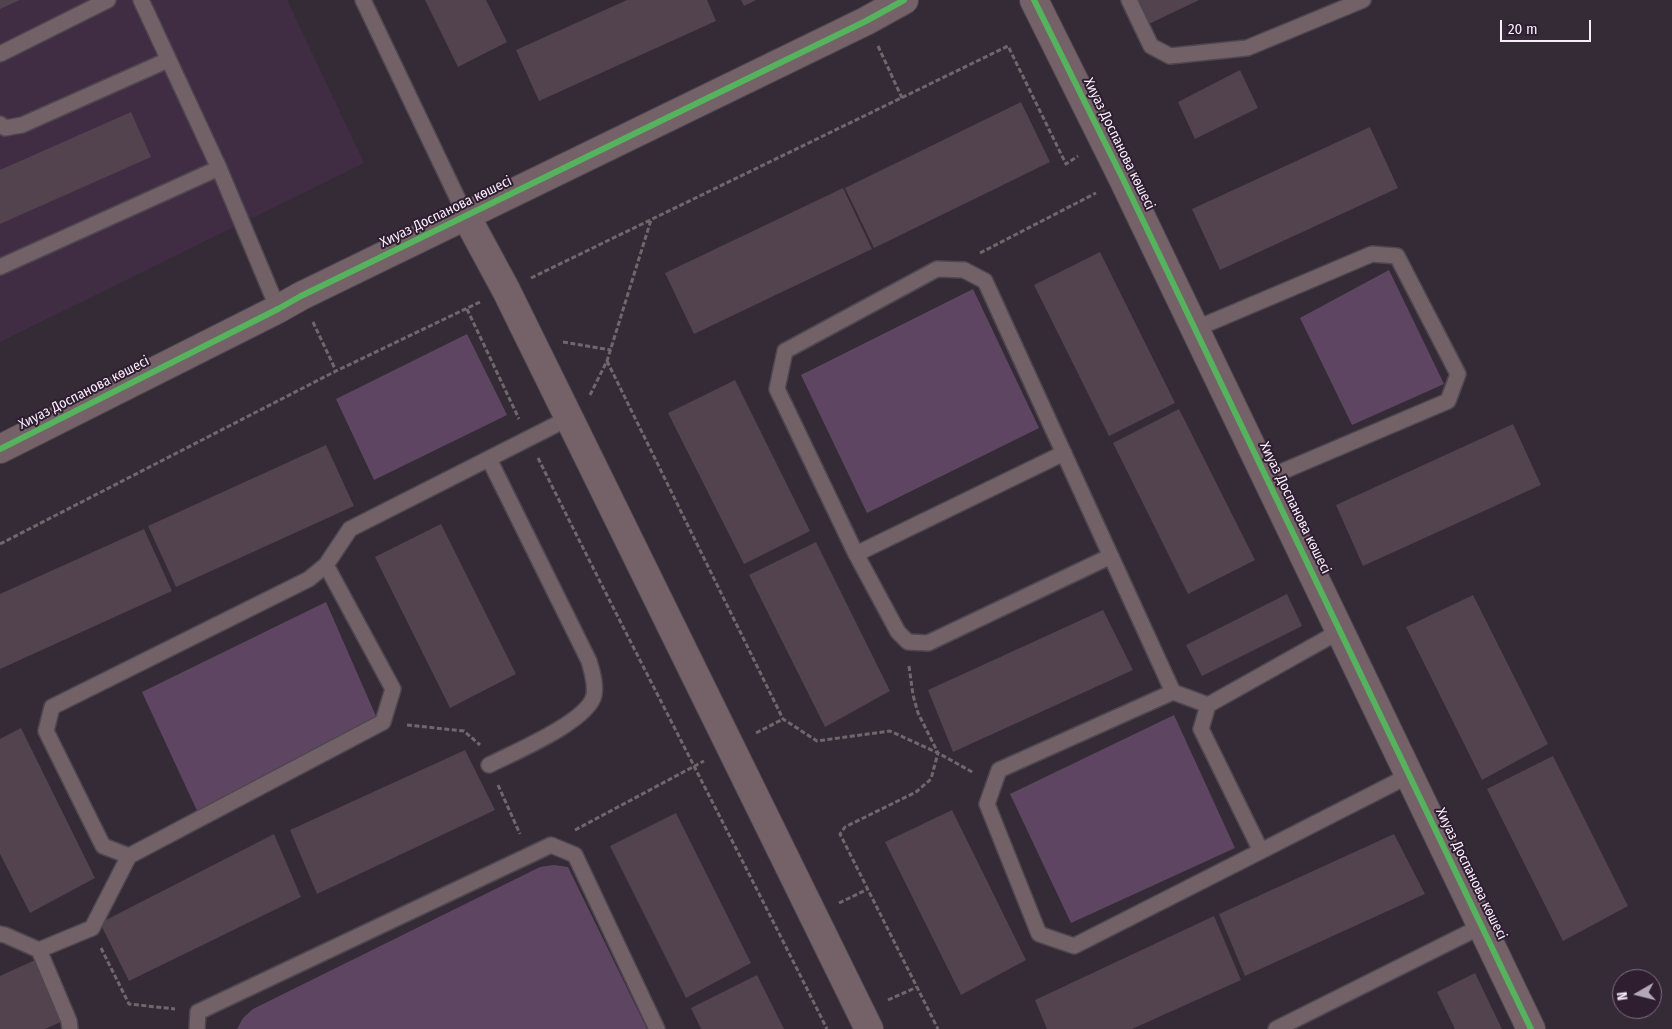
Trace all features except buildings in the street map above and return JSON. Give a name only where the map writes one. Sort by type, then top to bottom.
[{"type":"street","name":"Хиуаз Доспанова көшесі","points":[[0,449],[301,296],[866,21],[904,0]]},
{"type":"street","name":"Хиуаз Доспанова көшесі","points":[[1034,0],[1104,139],[1531,1029]]},
{"type":"street","points":[[466,216],[506,290],[869,1029]]},
{"type":"lane","points":[[0,54],[108,0]]},
{"type":"lane","points":[[140,0],[219,168],[278,309]]},
{"type":"lane","points":[[363,0],[466,216]]},
{"type":"lane","points":[[1129,0],[1151,46],[1170,56],[1247,48],[1363,0]]},
{"type":"lane","points":[[0,124],[5,128],[22,125],[168,60]]},
{"type":"lane","points":[[0,267],[219,168]]},
{"type":"lane","points":[[1195,329],[1372,254],[1397,256],[1458,374],[1448,401],[1267,478]]},
{"type":"lane","points":[[1111,556],[928,643],[908,642],[898,632],[856,554],[778,389],[785,351],[937,269],[964,270],[985,281],[1064,453],[1111,556],[1173,692]]},
{"type":"lane","points":[[129,856],[103,846],[46,730],[52,707],[309,579],[326,564],[350,529],[569,418]]},
{"type":"lane","points":[[856,554],[1064,453]]},
{"type":"lane","points":[[489,459],[589,661],[594,680],[594,696],[585,712],[553,733],[489,765]]},
{"type":"lane","points":[[39,950],[92,928],[129,856],[384,722],[393,689],[326,564]]},
{"type":"lane","points":[[1260,851],[1201,729],[1208,705],[1340,630]]},
{"type":"lane","points":[[1208,705],[1173,692],[999,770],[987,804],[1039,934],[1074,946],[1410,776]]},
{"type":"lane","points":[[198,1029],[198,1012],[551,845],[575,855],[658,1029]]},
{"type":"lane","points":[[1276,1029],[1482,926]]},
{"type":"lane","points":[[0,934],[5,934],[39,950],[70,1021],[70,1029]]},
{"type":"path","points":[[866,21],[902,98]]},
{"type":"path","points":[[0,544],[336,371],[1008,46],[1066,164],[1104,139]]},
{"type":"path","points":[[964,270],[982,251],[1123,179]]},
{"type":"path","points":[[569,418],[581,414],[607,361],[651,219]]},
{"type":"path","points":[[467,308],[613,609],[695,766],[826,1029]]},
{"type":"path","points":[[530,340],[575,343],[611,350]]},
{"type":"path","points":[[607,361],[783,719],[817,741],[890,731],[938,753],[994,785]]},
{"type":"path","points":[[908,642],[913,695],[918,713],[938,753],[931,778],[916,792],[845,827],[840,834],[937,1028],[944,1029]]},
{"type":"path","points":[[551,845],[558,839],[730,746]]},
{"type":"path","points":[[92,928],[129,1004],[198,1012]]},
{"type":"shaded area","points":[[0,0],[287,0],[364,163],[0,342]]},
{"type":"shaded area","points":[[1389,270],[1444,384],[1352,425],[1300,318]]},
{"type":"shaded area","points":[[973,289],[1039,428],[867,513],[801,375]]},
{"type":"shaded area","points":[[467,334],[507,415],[374,480],[336,399]]},
{"type":"shaded area","points":[[326,602],[379,723],[199,815],[142,692]]},
{"type":"shaded area","points":[[1174,715],[1235,848],[1071,923],[1010,794]]},
{"type":"shaded area","points":[[554,865],[568,867],[647,1029],[237,1029],[243,1018],[253,1009],[540,867]]},
{"type":"cycle path","points":[[0,449],[301,296],[866,21],[904,0]]},
{"type":"cycle path","points":[[1034,0],[1123,179],[1531,1029]]}]
